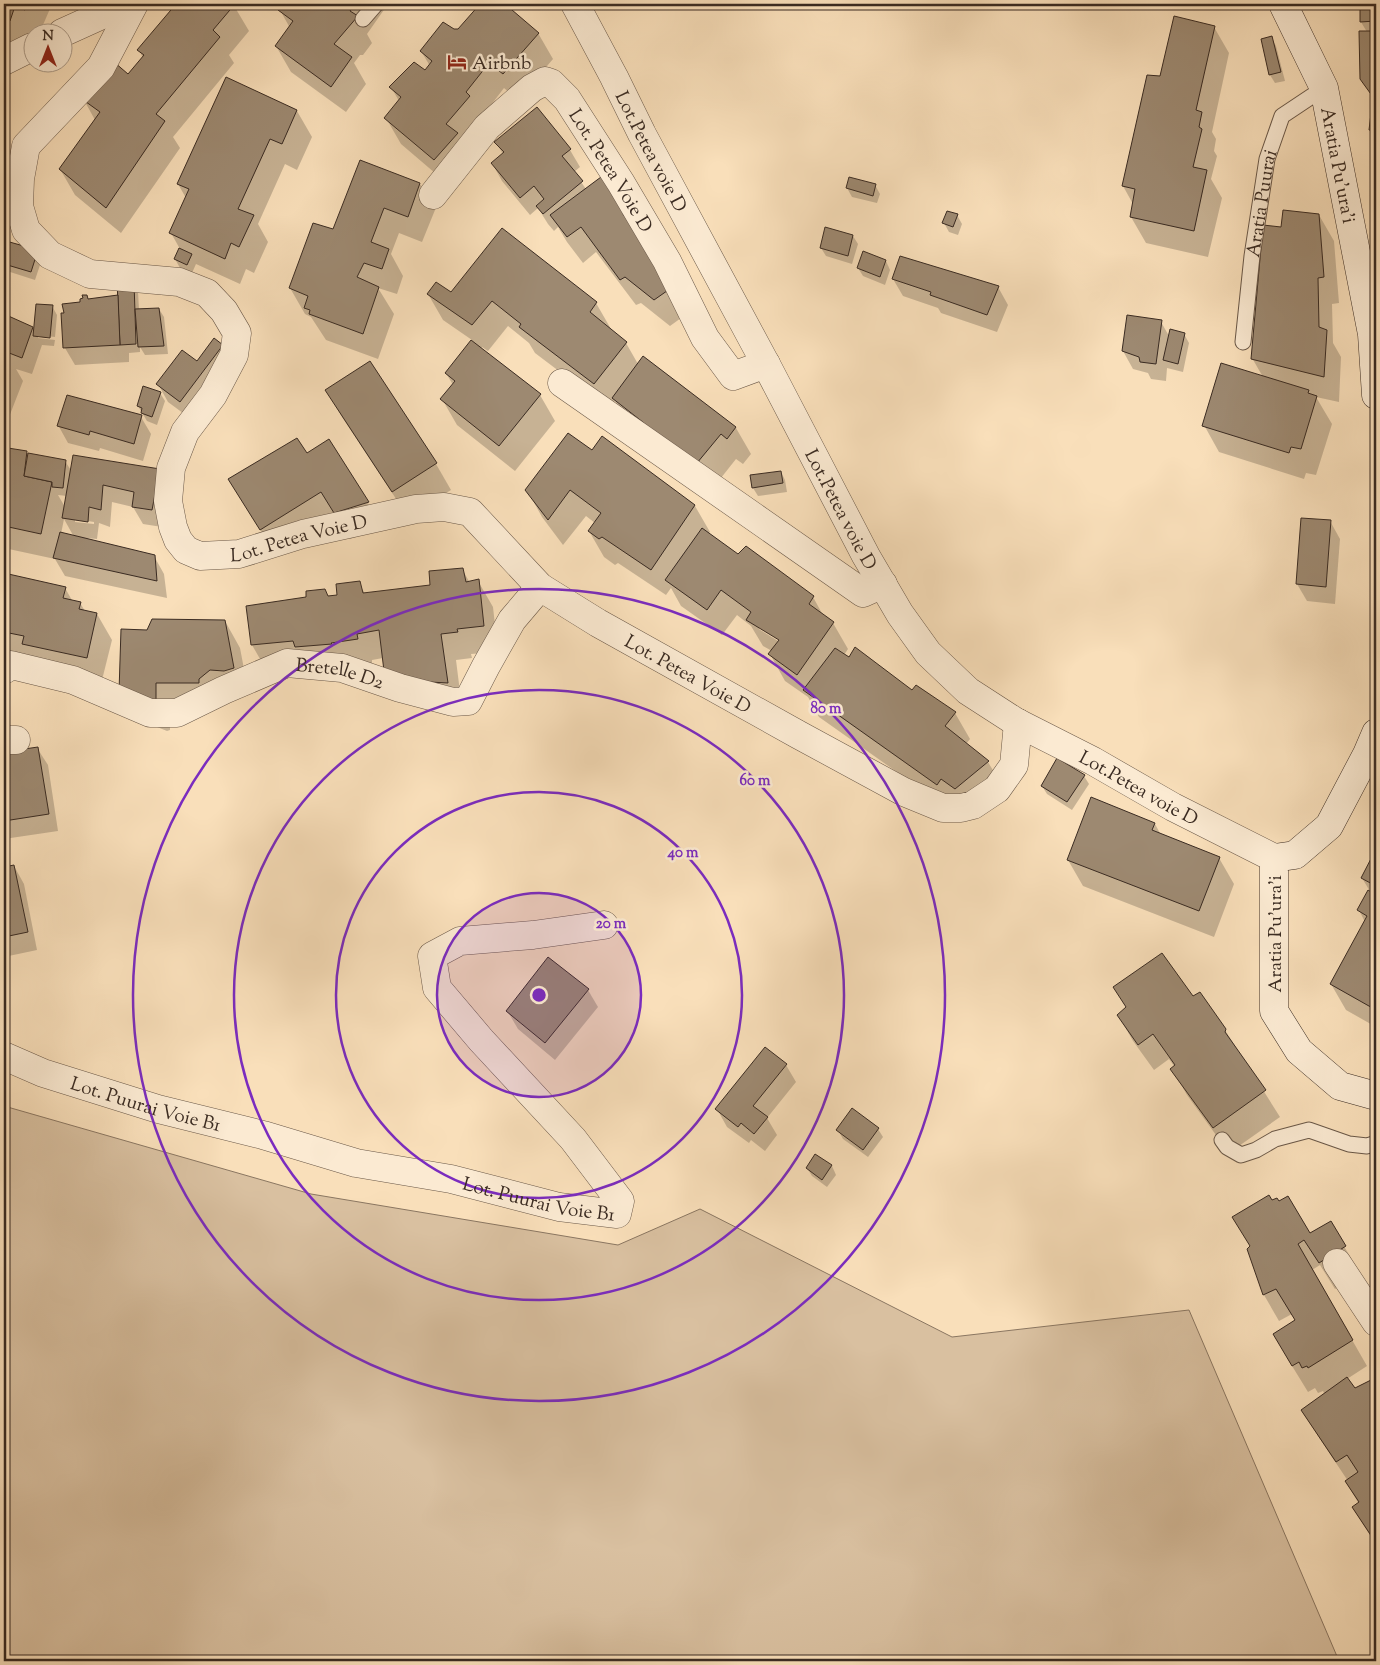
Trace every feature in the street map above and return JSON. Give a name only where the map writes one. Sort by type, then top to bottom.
[{"type":"street","points":[[72,28],[126,4]]},
{"type":"street","name":"Lot. Petea Voie D","points":[[134,4],[101,68],[26,146],[20,179],[19,206],[26,230],[50,255],[90,274],[179,282],[207,293],[224,311],[236,333],[234,355],[213,395],[185,432],[171,468],[168,501],[173,527],[178,540],[186,550],[200,556],[239,554],[303,534],[416,509],[444,506],[470,512],[540,588],[598,624],[790,730],[904,792],[943,808],[961,808],[973,805],[998,789],[1014,765],[1018,723]]},
{"type":"street","name":"Lot.Petea voie D","points":[[575,4],[832,491],[900,614],[928,653],[968,691],[1018,723],[1093,761],[1173,807],[1274,858]]},
{"type":"street","name":"Aratia Pu'ura'i","points":[[1282,4],[1324,88],[1372,334],[1376,395]]},
{"type":"street","points":[[4,61],[22,52]]},
{"type":"street","name":"Lot. Petea Voie D","points":[[433,195],[487,127],[532,88],[545,82],[552,83],[567,99],[620,183],[667,261],[705,338],[733,376],[766,364]]},
{"type":"street","points":[[562,383],[863,592],[883,584]]},
{"type":"street","name":"Bretelle D2","points":[[4,670],[11,664],[73,680],[150,713],[177,713],[287,663],[342,668],[400,688],[453,702],[468,701],[512,620],[540,588]]},
{"type":"street","name":"Aratia Pu'ura'i","points":[[1375,738],[1329,826],[1295,854],[1274,858],[1274,1011],[1299,1051],[1340,1086],[1376,1096]]},
{"type":"street","name":"Lot. Puurai Voie B1","points":[[4,1056],[43,1073],[158,1109],[263,1134],[356,1163],[451,1179],[559,1207],[617,1214],[620,1202],[573,1139],[481,1040],[437,988],[432,956],[460,941],[533,935],[604,925]]},
{"type":"street","points":[[1337,1263],[1376,1322]]},
{"type":"lane","points":[[363,19],[376,4]]},
{"type":"lane","name":"Aratia Puurai","points":[[1243,342],[1252,256],[1267,159],[1282,116],[1324,88]]},
{"type":"lane","points":[[1222,1140],[1227,1147],[1241,1155],[1256,1150],[1275,1139],[1309,1130],[1348,1144],[1367,1146],[1376,1143]]},
{"type":"shaded area","points":[[4,1106],[311,1194],[618,1245],[700,1209],[952,1337],[1189,1310],[1339,1661],[4,1661]]},
{"type":"building","points":[[4,4],[27,4],[25,10],[15,6],[10,21],[4,24]]},
{"type":"building","points":[[176,4],[235,4],[213,30],[220,37],[156,114],[165,121],[106,208],[59,169],[100,112],[82,99],[114,62],[128,74],[144,55],[137,50]]},
{"type":"building","points":[[283,4],[355,4],[350,11],[358,16],[334,44],[352,57],[331,87],[275,46],[293,21],[278,10]]},
{"type":"building","points":[[480,4],[505,4],[539,33],[503,74],[489,63],[466,92],[470,96],[446,124],[458,133],[434,160],[384,118],[401,97],[389,87],[414,62],[425,70],[432,61],[420,51],[443,22],[454,29],[458,29]]},
{"type":"building","points":[[1360,4],[1376,4],[1376,21],[1360,22]]},
{"type":"building","points":[[1174,16],[1215,26],[1196,110],[1202,112],[1199,127],[1202,129],[1193,167],[1207,170],[1194,231],[1130,217],[1135,189],[1122,186],[1147,75],[1160,76]]},
{"type":"building","points":[[1359,31],[1376,31],[1376,131],[1369,130],[1373,97],[1360,79]]},
{"type":"building","points":[[1272,36],[1281,72],[1269,75],[1261,39]]},
{"type":"building","points":[[226,77],[297,110],[282,144],[270,139],[238,209],[254,215],[239,247],[231,243],[225,259],[169,233],[189,189],[177,184]]},
{"type":"building","points":[[537,107],[571,149],[562,156],[583,181],[543,214],[536,206],[544,199],[534,186],[520,198],[491,163],[504,152],[494,142]]},
{"type":"building","points":[[360,160],[420,183],[408,217],[384,208],[371,242],[389,249],[382,269],[364,263],[357,277],[379,287],[363,334],[309,314],[310,310],[304,308],[308,296],[289,288],[313,223],[333,229]]},
{"type":"building","points":[[601,177],[627,211],[623,214],[674,286],[654,300],[625,277],[620,280],[581,227],[567,237],[550,215]]},
{"type":"building","points":[[849,177],[876,184],[873,196],[846,188]]},
{"type":"building","points":[[1283,210],[1319,214],[1324,277],[1318,278],[1319,327],[1327,330],[1324,377],[1251,359],[1263,225],[1281,227]]},
{"type":"building","points":[[947,211],[958,214],[953,227],[942,223]]},
{"type":"building","points":[[825,227],[853,235],[848,256],[820,248]]},
{"type":"building","points":[[502,228],[597,302],[590,312],[627,342],[594,384],[519,327],[521,324],[492,301],[472,325],[427,294],[436,282],[451,292]]},
{"type":"building","points":[[6,241],[38,250],[31,272],[4,264]]},
{"type":"building","points":[[179,248],[192,254],[187,265],[174,259]]},
{"type":"building","points":[[863,251],[886,260],[880,277],[857,268]]},
{"type":"building","points":[[900,256],[999,286],[987,315],[930,295],[931,292],[892,279]]},
{"type":"building","points":[[117,282],[134,282],[136,344],[120,345]]},
{"type":"building","points":[[82,295],[87,295],[88,299],[118,295],[120,345],[63,348],[61,313],[64,313],[62,304],[80,302],[80,299],[83,298]]},
{"type":"building","points":[[36,304],[53,305],[50,338],[33,336]]},
{"type":"building","points":[[159,308],[164,346],[138,347],[135,309]]},
{"type":"building","points":[[4,314],[33,327],[22,358],[4,351]]},
{"type":"building","points":[[1127,315],[1162,320],[1156,364],[1140,362],[1139,357],[1122,351]]},
{"type":"building","points":[[1170,329],[1185,333],[1178,364],[1163,360]]},
{"type":"building","points":[[214,338],[223,345],[180,402],[156,384],[182,350],[197,361]]},
{"type":"building","points":[[471,340],[541,394],[499,446],[440,399],[455,381],[445,373]]},
{"type":"building","points":[[643,356],[736,427],[727,439],[721,434],[697,463],[642,426],[644,423],[612,398]]},
{"type":"building","points":[[370,361],[437,463],[392,492],[325,390]]},
{"type":"building","points":[[1221,363],[1309,390],[1308,393],[1317,396],[1301,449],[1291,447],[1289,453],[1202,426]]},
{"type":"building","points":[[143,386],[161,392],[152,417],[141,413],[142,408],[137,406]]},
{"type":"building","points":[[67,395],[142,415],[134,444],[90,431],[89,435],[57,426]]},
{"type":"building","points":[[568,433],[592,450],[602,436],[695,505],[651,570],[602,537],[599,539],[588,531],[601,513],[570,490],[548,520],[525,490]]},
{"type":"building","points":[[297,438],[307,453],[329,439],[369,502],[334,513],[321,492],[260,530],[228,479]]},
{"type":"building","points":[[8,448],[27,451],[24,476],[52,482],[41,534],[4,526],[4,460]]},
{"type":"building","points":[[28,453],[66,460],[63,488],[52,487],[52,482],[24,476]]},
{"type":"building","points":[[73,455],[160,469],[152,510],[132,507],[134,492],[103,485],[101,510],[89,507],[88,522],[62,518]]},
{"type":"building","points":[[781,471],[783,483],[752,488],[750,475]]},
{"type":"building","points":[[1301,518],[1331,520],[1326,587],[1296,584]]},
{"type":"building","points":[[702,528],[738,554],[746,546],[814,596],[809,604],[834,622],[797,675],[768,654],[779,640],[746,620],[751,612],[721,590],[707,610],[665,580]]},
{"type":"building","points":[[60,532],[155,555],[157,581],[53,558]]},
{"type":"building","points":[[463,568],[466,582],[479,579],[484,626],[457,629],[458,632],[441,634],[448,683],[411,681],[384,671],[379,630],[357,634],[358,639],[332,644],[295,647],[293,641],[251,645],[246,606],[306,597],[306,591],[325,589],[328,596],[337,595],[336,584],[360,581],[363,593],[430,585],[429,571]]},
{"type":"building","points":[[4,573],[66,587],[63,598],[81,602],[79,609],[97,613],[87,658],[22,644],[24,636],[4,632]]},
{"type":"building","points":[[152,619],[225,620],[234,668],[224,671],[210,670],[199,679],[199,683],[156,683],[156,704],[119,692],[121,629],[147,630]]},
{"type":"building","points":[[855,647],[912,690],[916,685],[956,712],[945,726],[989,761],[955,789],[941,779],[937,785],[803,690],[835,648],[849,657]]},
{"type":"building","points":[[38,747],[49,814],[4,821],[4,752]]},
{"type":"building","points":[[1057,758],[1085,775],[1067,802],[1041,786]]},
{"type":"building","points":[[1091,797],[1155,823],[1152,830],[1220,857],[1199,911],[1067,860]]},
{"type":"building","points":[[1376,849],[1376,886],[1361,878]]},
{"type":"building","points":[[14,865],[28,932],[4,937],[4,867]]},
{"type":"building","points":[[1368,890],[1376,895],[1376,1010],[1330,984],[1367,916],[1357,910]]},
{"type":"building","points":[[1162,953],[1193,996],[1200,992],[1226,1029],[1225,1032],[1266,1090],[1213,1128],[1170,1069],[1175,1065],[1153,1034],[1138,1045],[1117,1015],[1126,1007],[1113,987]]},
{"type":"building","points":[[548,957],[589,989],[545,1043],[506,1011]]},
{"type":"building","points":[[765,1047],[787,1064],[753,1106],[768,1117],[754,1134],[741,1123],[738,1127],[715,1109]]},
{"type":"building","points":[[852,1108],[879,1128],[863,1150],[836,1130]]},
{"type":"building","points":[[815,1154],[832,1165],[822,1180],[806,1168]]},
{"type":"building","points":[[1269,1195],[1272,1200],[1277,1198],[1279,1201],[1288,1196],[1310,1233],[1331,1221],[1346,1246],[1319,1263],[1304,1240],[1298,1244],[1353,1340],[1308,1368],[1307,1366],[1302,1368],[1299,1362],[1292,1366],[1273,1334],[1295,1320],[1276,1289],[1263,1295],[1247,1249],[1250,1246],[1232,1217]]},
{"type":"building","points":[[1347,1377],[1355,1388],[1371,1380],[1376,1388],[1376,1543],[1352,1507],[1359,1502],[1345,1481],[1358,1472],[1347,1455],[1336,1462],[1301,1410]]},
{"type":"place","name":"Airbnb","points":[[457,62]]}]
